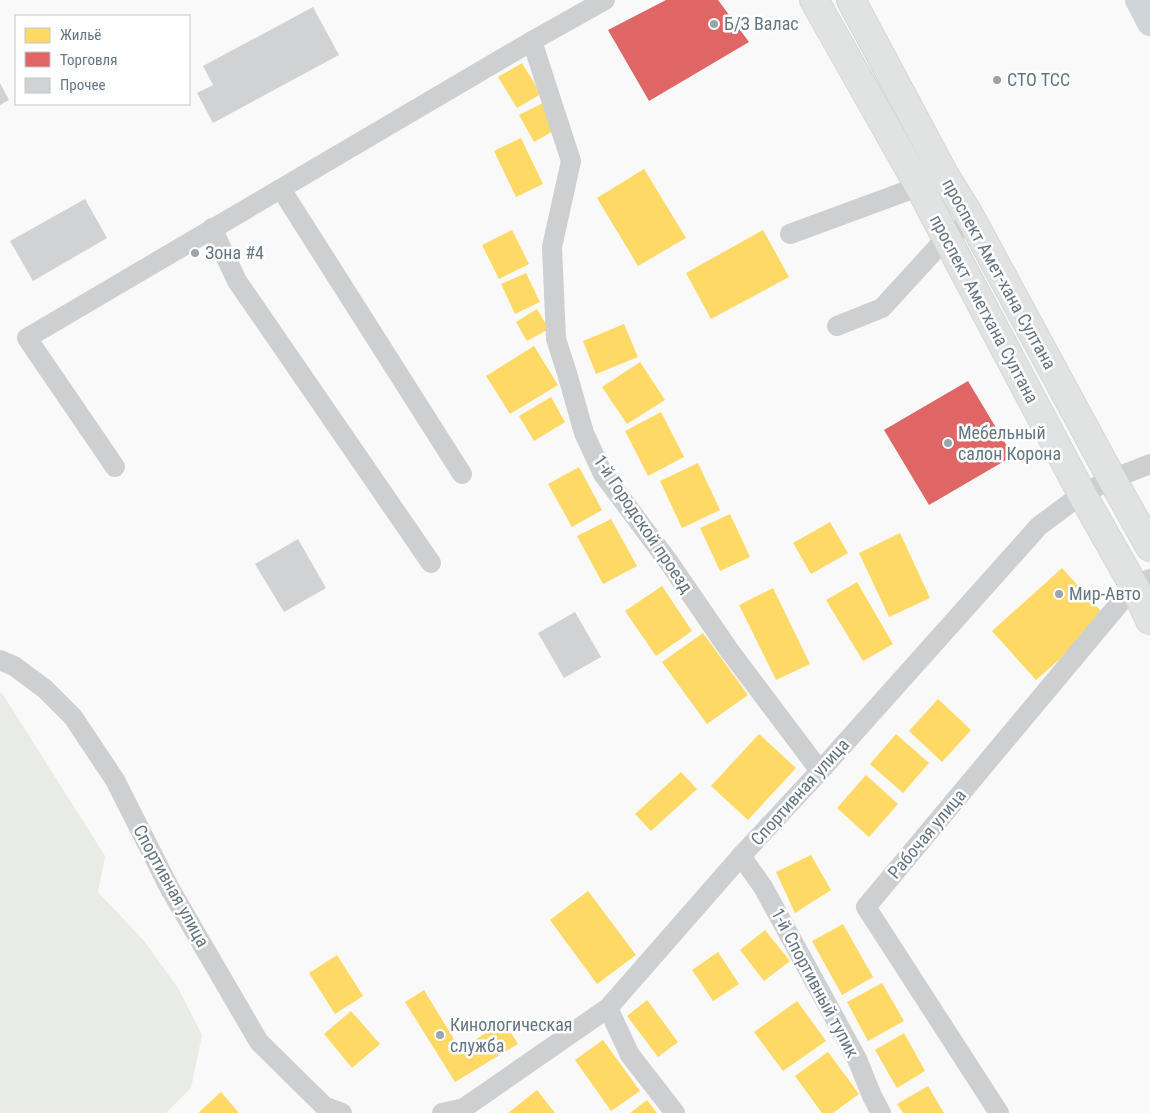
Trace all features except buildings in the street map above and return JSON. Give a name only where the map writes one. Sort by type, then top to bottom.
[{"type":"main road","name":"проспект Аметхана Султана","points":[[814,0],[919,186],[1082,494],[1142,582],[1150,620]]},
{"type":"main road","name":"проспект Амет-хана Султана","points":[[851,0],[945,176],[972,221],[1150,548]]},
{"type":"street","points":[[115,467],[27,338],[212,228],[605,0]]},
{"type":"street","name":"1-й Городской проезд","points":[[532,41],[572,161],[552,247],[556,339],[584,433],[603,474],[668,561],[729,650],[820,771]]},
{"type":"street","points":[[790,234],[945,176]]},
{"type":"street","points":[[281,189],[462,474]]},
{"type":"street","points":[[837,326],[882,308],[946,238],[972,221]]},
{"type":"street","points":[[212,228],[237,281],[431,563]]},
{"type":"street","name":"Спортивная улица","points":[[442,1113],[465,1110],[608,1008],[1039,526],[1082,494],[1112,479],[1150,464]]},
{"type":"street","name":"Рабочая улица","points":[[999,1113],[866,907],[1142,582]]},
{"type":"street","name":"Спортивная улица","points":[[0,660],[14,666],[45,689],[73,717],[114,780],[170,888],[259,1042],[324,1106],[342,1113]]},
{"type":"street","name":"1-й Спортивный тупик","points":[[742,856],[763,887],[852,1050],[881,1113]]},
{"type":"street","points":[[608,1008],[630,1055],[675,1113]]},
{"type":"shaded area","points":[[0,693],[2,693],[105,856],[98,892],[145,942],[178,988],[202,1035],[191,1088],[166,1113],[0,1113]]},
{"type":"waterway","points":[[1138,0],[1150,23]]},
{"type":"place","name":"Б/З Валас","points":[[714,24]]},
{"type":"place","name":"СТО ТСС","points":[[997,80]]},
{"type":"place","name":"Зона #4","points":[[195,253]]},
{"type":"place","name":"Мебельный салон Корона","points":[[948,443]]},
{"type":"place","name":"Мир-Авто","points":[[1059,594]]},
{"type":"place","name":"Кинологическая служба","points":[[440,1035]]}]
